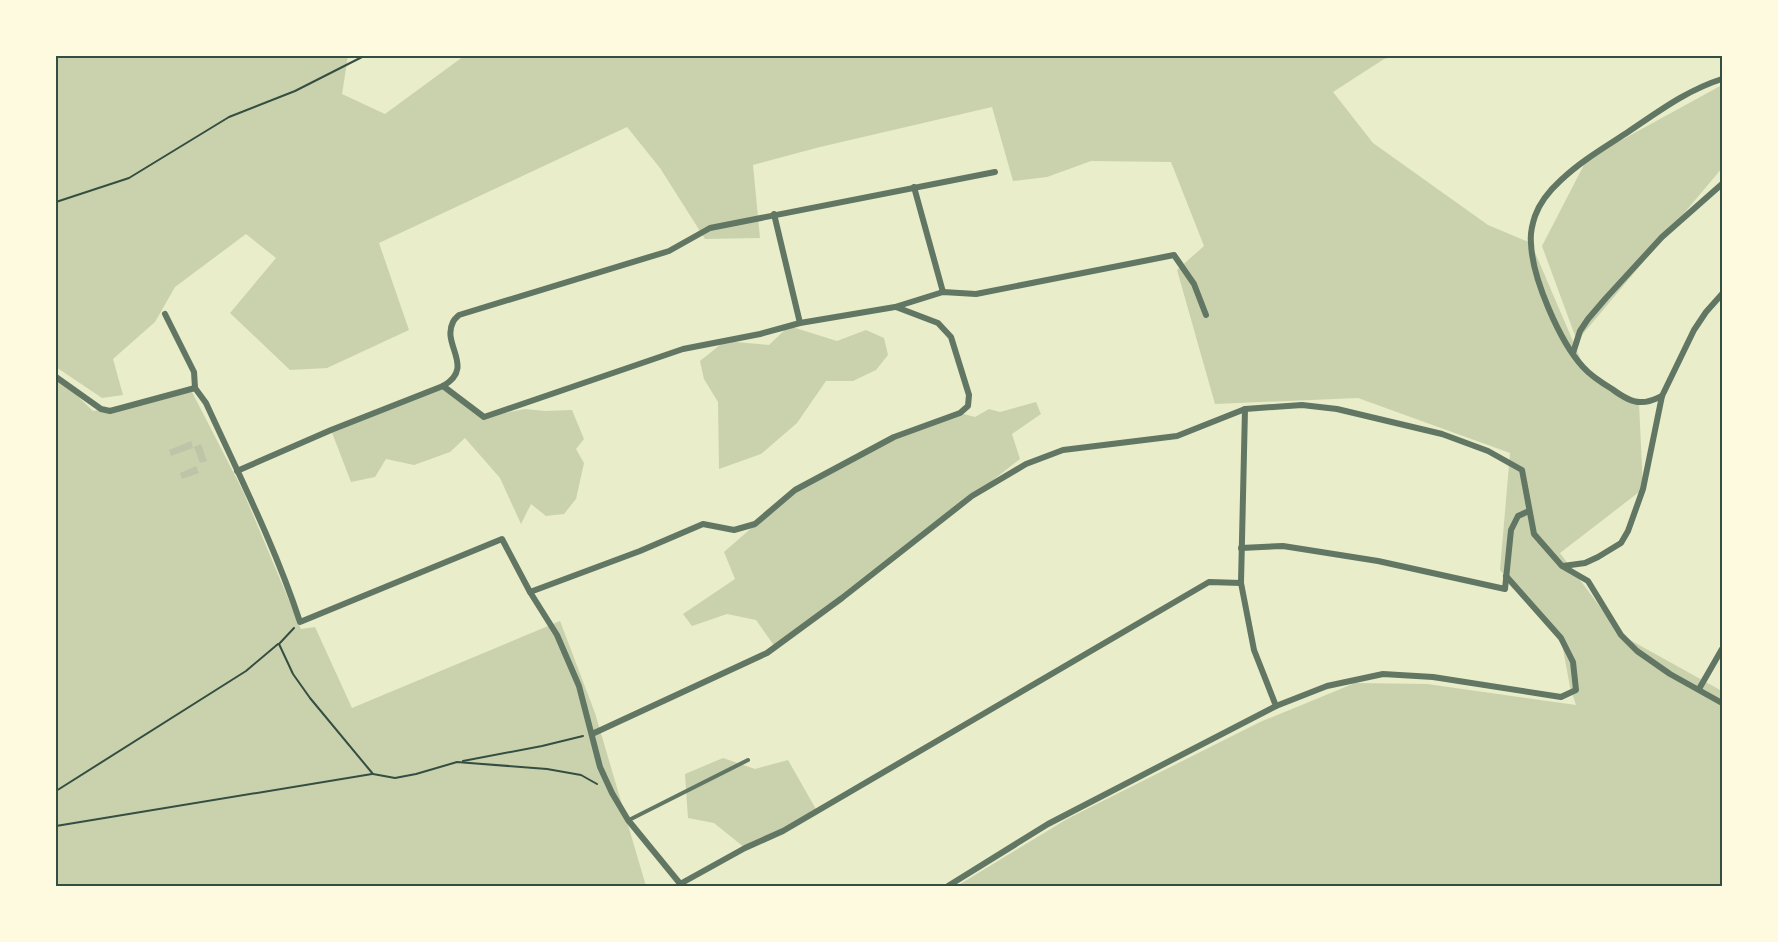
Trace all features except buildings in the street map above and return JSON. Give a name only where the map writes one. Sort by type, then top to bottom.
[{"type":"street","points":[[1662,396],[1647,402],[1630,400],[1584,368],[1556,323],[1543,294],[1533,262],[1532,228],[1542,202],[1562,179],[1587,159],[1696,89],[1722,79]]},
{"type":"street","points":[[237,471],[453,380],[458,362],[451,334],[452,323],[459,315],[669,251],[710,228],[995,172]]},
{"type":"street","points":[[1573,353],[1580,331],[1588,318],[1662,237],[1722,184]]},
{"type":"street","points":[[914,187],[943,292]]},
{"type":"street","points":[[774,214],[800,323]]},
{"type":"street","points":[[443,386],[484,417],[683,349],[760,334],[800,323],[895,307],[943,292],[976,294],[1174,255],[1194,284],[1206,315]]},
{"type":"street","points":[[1562,566],[1585,563],[1621,543],[1628,531],[1643,489],[1662,396],[1694,330],[1722,294]]},
{"type":"street","points":[[530,592],[640,551],[703,524],[734,530],[755,524],[795,490],[894,437],[960,413],[968,406],[969,395],[951,337],[938,323],[895,307]]},
{"type":"street","points":[[165,314],[194,372],[195,388],[206,403],[253,504],[288,586],[300,622],[502,539],[530,592],[557,635],[579,686],[600,767],[612,794],[628,820],[681,885],[745,848],[792,826],[1209,582],[1240,583]]},
{"type":"street","points":[[56,377],[101,409],[110,411],[195,388]]},
{"type":"street","points":[[592,734],[767,653],[842,598],[972,496],[1026,464],[1063,450],[1177,436],[1245,409],[1302,405],[1336,409],[1442,434],[1488,451],[1522,470],[1534,534],[1562,566],[1588,581],[1621,635],[1637,651],[1670,674],[1722,703]]},
{"type":"street","points":[[1245,409],[1240,583],[1254,650],[1276,706]]},
{"type":"street","points":[[1242,548],[1283,546],[1378,561],[1505,589],[1511,530],[1518,516],[1530,511]]},
{"type":"street","points":[[948,886],[1048,824],[1276,706],[1327,686],[1383,674],[1433,677],[1561,697],[1576,690],[1574,662],[1561,638],[1506,576]]},
{"type":"street","points":[[1699,689],[1722,649]]},
{"type":"lane","points":[[628,820],[748,760]]},
{"type":"path","points":[[56,202],[129,178],[229,117],[295,92],[364,56]]},
{"type":"path","points":[[56,791],[246,672],[279,644],[300,622]]},
{"type":"path","points":[[279,644],[294,674],[310,698],[373,774]]},
{"type":"path","points":[[56,826],[373,774],[395,778],[457,762],[592,734]]},
{"type":"path","points":[[457,762],[547,769],[581,775],[612,794]]},
{"type":"green space","points":[[56,56],[348,56],[342,94],[385,114],[464,56],[1396,56],[1384,59],[1333,92],[1373,143],[1488,225],[1531,243],[1584,367],[1639,403],[1643,489],[1560,553],[1621,635],[1722,691],[1722,886],[957,886],[1067,819],[1260,722],[1355,683],[1427,684],[1576,705],[1570,687],[1561,638],[1500,570],[1510,453],[1358,398],[1215,404],[1177,270],[1204,246],[1171,162],[1091,161],[1047,177],[1013,181],[992,107],[753,165],[760,238],[705,239],[660,168],[627,127],[379,243],[409,330],[327,368],[290,370],[230,313],[276,258],[246,234],[175,287],[155,322],[113,359],[123,395],[102,398],[56,367]]},
{"type":"green space","points":[[1722,85],[1722,168],[1577,341],[1542,246],[1587,159]]},
{"type":"green space","points":[[789,326],[837,341],[866,330],[884,338],[888,355],[876,370],[853,381],[826,381],[797,423],[761,454],[719,469],[718,402],[704,379],[700,361],[725,341],[769,345]]},
{"type":"green space","points":[[56,377],[93,411],[192,392],[243,491],[301,629],[315,627],[352,708],[560,621],[595,713],[646,886],[56,886]]},
{"type":"green space","points":[[443,386],[484,417],[525,409],[572,410],[584,439],[576,449],[584,463],[576,499],[564,514],[546,516],[531,504],[521,524],[500,478],[465,438],[450,452],[414,465],[386,459],[375,477],[351,482],[331,430]]},
{"type":"green space","points":[[1036,402],[1041,414],[1012,434],[1020,459],[842,598],[775,647],[756,620],[727,614],[692,626],[683,614],[735,579],[724,552],[795,490],[894,437],[960,413],[975,417],[989,409],[1000,412]]},
{"type":"green space","points":[[723,758],[755,769],[788,760],[817,811],[745,848],[714,823],[688,818],[685,774]]}]
